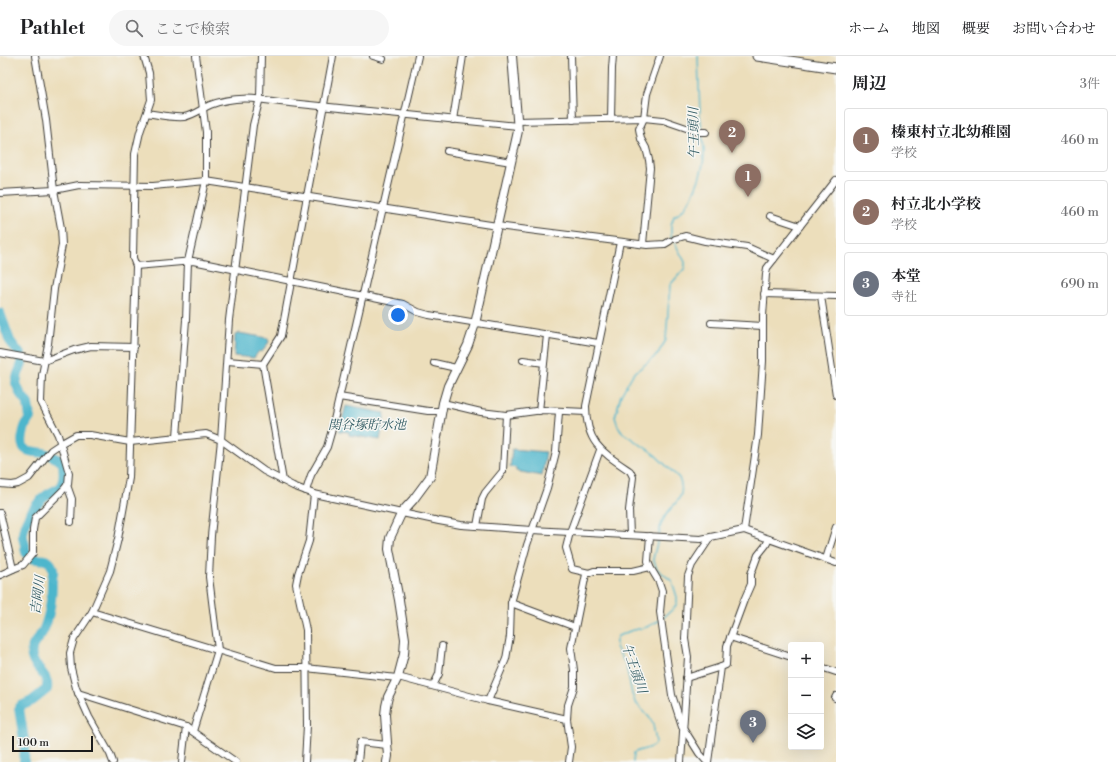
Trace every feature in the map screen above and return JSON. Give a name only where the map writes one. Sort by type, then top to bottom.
[{"type":"main road","points":[[757,56],[784,58],[836,68]]},
{"type":"street","points":[[35,56],[46,120],[62,245],[54,289],[48,344],[42,375],[41,402],[58,435],[68,473],[66,485],[72,499],[71,522]]},
{"type":"street","points":[[113,762],[78,693],[70,668],[70,654],[74,639],[92,612],[110,571],[118,539],[129,478],[136,266],[133,258],[135,154],[140,132],[151,100],[149,73],[144,56]]},
{"type":"street","points":[[178,436],[186,320],[188,260],[206,182],[206,132],[196,56]]},
{"type":"street","points":[[193,731],[218,650],[209,577],[211,536],[222,440],[230,320],[244,187],[253,125],[260,98],[260,56]]},
{"type":"street","points":[[283,481],[263,364],[281,336],[333,56]]},
{"type":"street","points":[[373,56],[383,59]]},
{"type":"street","points":[[306,491],[311,475],[327,446],[418,56]]},
{"type":"street","points":[[453,120],[463,56]]},
{"type":"street","points":[[387,762],[386,706],[404,654],[405,639],[389,544],[392,531],[402,512],[430,477],[448,386],[468,345],[475,324],[511,162],[518,123],[512,56]]},
{"type":"street","points":[[571,56],[573,120]]},
{"type":"street","points":[[611,119],[613,56]]},
{"type":"street","points":[[643,244],[650,168],[646,148],[641,139],[639,129],[644,118],[646,94],[660,56]]},
{"type":"street","points":[[147,113],[182,117],[191,115],[216,102],[238,98],[260,98],[280,102],[453,120],[518,123],[644,118],[663,120],[698,132],[706,132]]},
{"type":"street","points":[[447,151],[511,162]]},
{"type":"street","points":[[744,530],[758,435],[763,361],[764,294],[767,268],[836,180]]},
{"type":"street","points":[[0,193],[54,190],[79,185],[154,186],[206,182],[307,196],[497,226],[620,242],[665,244],[685,236],[747,247],[774,259]]},
{"type":"street","points":[[770,216],[800,226]]},
{"type":"street","points":[[620,242],[598,343],[586,412],[591,437],[600,450],[632,474],[633,477],[629,510],[630,535]]},
{"type":"street","points":[[136,266],[188,260],[403,304],[418,312],[429,315],[475,324],[598,343]]},
{"type":"street","points":[[764,294],[836,296]]},
{"type":"street","points":[[821,296],[836,395]]},
{"type":"street","points":[[711,323],[763,326]]},
{"type":"street","points":[[539,411],[547,335]]},
{"type":"street","points":[[0,353],[44,361],[74,350],[91,346],[134,347]]},
{"type":"street","points":[[523,360],[544,363]]},
{"type":"street","points":[[227,361],[263,364]]},
{"type":"street","points":[[434,363],[456,368]]},
{"type":"street","points":[[339,397],[428,411],[443,407],[506,415],[539,411],[586,412]]},
{"type":"street","points":[[488,701],[506,659],[510,636],[511,603],[527,545],[547,488],[556,452],[559,412]]},
{"type":"street","points":[[477,526],[484,493],[503,471],[506,415]]},
{"type":"street","points":[[0,484],[18,484],[29,478],[51,450],[76,435],[90,435],[130,442],[206,434],[222,440],[264,471],[314,494],[439,521],[460,525],[532,530],[701,539],[744,530],[836,563]]},
{"type":"street","points":[[600,450],[570,532],[566,548],[572,569],[589,572],[633,571],[650,567]]},
{"type":"street","points":[[0,575],[24,565],[32,553],[32,530],[35,518],[66,485]]},
{"type":"street","points":[[305,762],[307,724],[306,630],[296,584],[309,542],[314,494]]},
{"type":"street","points":[[0,513],[13,569]]},
{"type":"street","points":[[826,560],[836,527]]},
{"type":"street","points":[[652,536],[648,561],[662,591],[660,616],[672,695],[682,726],[698,753],[708,762]]},
{"type":"street","points":[[681,762],[682,726],[688,657],[685,638],[688,576],[692,564],[710,538]]},
{"type":"street","points":[[686,678],[726,665],[727,646],[751,584],[751,574],[758,555],[769,539]]},
{"type":"street","points":[[569,762],[571,748],[567,719],[568,705],[574,687],[574,670],[571,648],[586,574],[589,572]]},
{"type":"street","points":[[511,603],[575,626]]},
{"type":"street","points":[[92,612],[276,668],[306,668],[397,677],[488,701],[567,719]]},
{"type":"street","points":[[730,637],[788,656]]},
{"type":"street","points":[[433,686],[439,674],[442,646]]},
{"type":"street","points":[[708,762],[721,667]]},
{"type":"street","points":[[824,668],[836,672]]},
{"type":"street","points":[[78,693],[193,731],[236,762]]},
{"type":"street","points":[[182,762],[186,728]]},
{"type":"street","points":[[358,762],[360,742],[387,745]]},
{"type":"water","points":[[239,333],[268,338],[269,342],[262,352],[259,351],[254,358],[234,356],[235,335]]},
{"type":"water","name":"関谷塚貯水池","points":[[346,406],[385,413],[380,440],[349,435],[349,432],[339,431]]},
{"type":"water","points":[[512,449],[546,452],[542,476],[516,471],[516,468],[510,467]]},
{"type":"waterway","name":"午王頭川","points":[[698,56],[702,130]]},
{"type":"waterway","name":"午王頭川","points":[[659,535],[661,525],[666,514],[680,496],[681,485],[679,478],[653,453],[623,433],[618,426],[615,417],[621,395],[633,374],[657,355],[666,340],[670,285],[685,268],[685,262],[671,236],[671,225],[674,216],[686,206],[691,198],[699,179],[704,153],[702,134]]},
{"type":"waterway","name":"吉岡川","points":[[0,313],[10,341],[20,354],[22,364],[16,383],[20,393],[28,404],[30,418],[24,430],[22,441],[24,448],[56,458],[63,463],[64,469],[62,484],[60,487],[43,498],[35,507],[26,522],[23,534],[25,551],[29,557],[47,560],[53,568],[49,613],[43,631],[32,647],[33,661],[43,673],[47,683],[47,689],[32,701],[19,708],[25,746],[24,762]]},
{"type":"waterway","name":"午王頭川","points":[[658,539],[653,559],[657,569],[672,581],[677,597],[677,603],[674,608],[663,618]]},
{"type":"waterway","name":"午王頭川","points":[[633,762],[634,753],[652,747],[656,743],[653,724],[649,717],[635,702],[626,665],[616,647],[616,640],[618,636],[630,631],[647,627],[660,620]]},
{"type":"place","name":"村立北小学校","points":[[732,153]]},
{"type":"place","name":"榛東村立北幼稚園","points":[[748,197]]},
{"type":"place","name":"本堂","points":[[753,743]]}]
